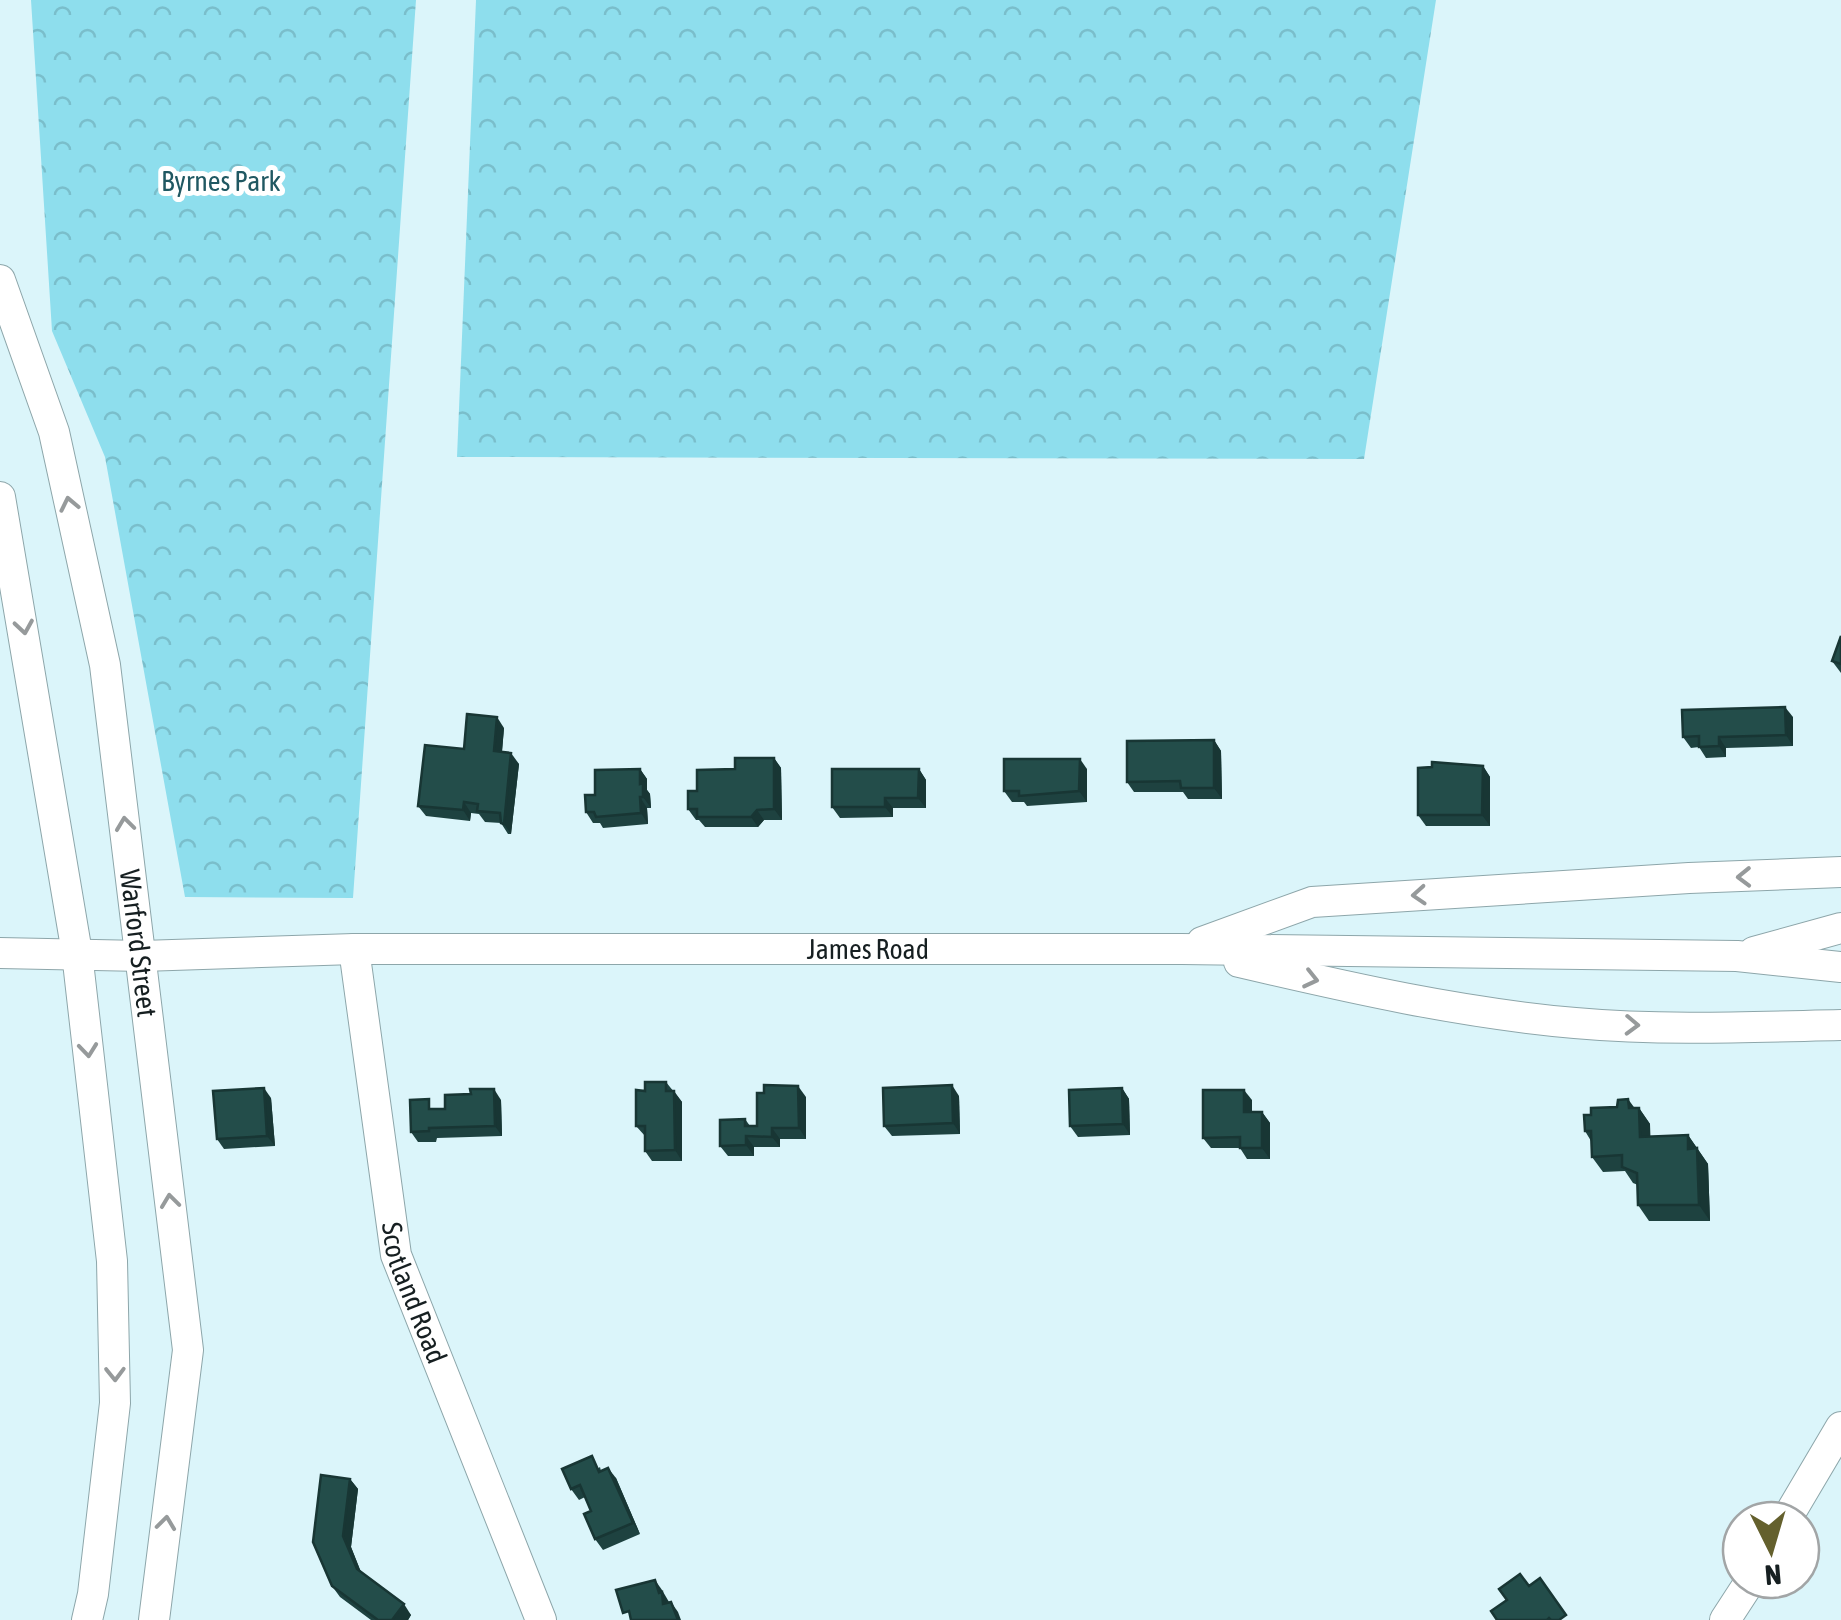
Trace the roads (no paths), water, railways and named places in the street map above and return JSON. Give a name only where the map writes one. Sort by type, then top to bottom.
[{"type":"main road","name":"Warford Street","points":[[0,280],[54,432],[104,665],[188,1350],[154,1620]]},
{"type":"main road","points":[[0,496],[77,953],[112,1261],[116,1403],[93,1594],[86,1620]]},
{"type":"main road","points":[[1182,949],[1312,902],[1841,872]]},
{"type":"main road","name":"James Road","points":[[1737,956],[1841,928]]},
{"type":"main road","name":"James Road","points":[[0,953],[142,956],[354,948],[1182,949],[1737,956],[1841,967]]},
{"type":"main road","name":"Scotland Road","points":[[354,948],[396,1256],[541,1620]]},
{"type":"main road","points":[[1182,949],[1394,998],[1576,1024],[1723,1028],[1841,1025]]},
{"type":"main road","points":[[1798,1500],[1841,1427]]},
{"type":"park label","name":"Byrnes Park","points":[[221,181]]}]
